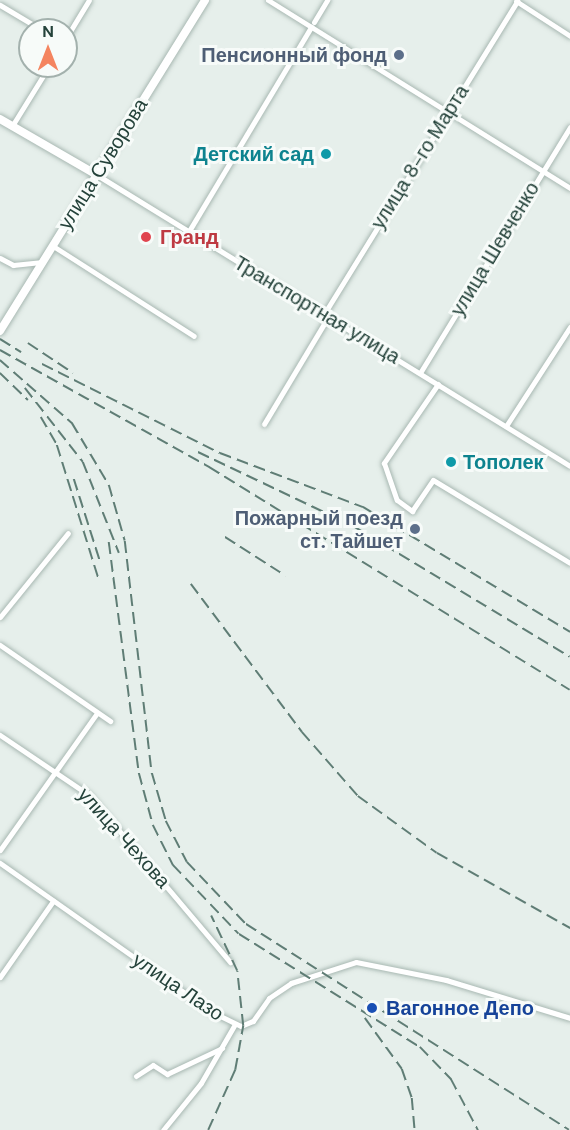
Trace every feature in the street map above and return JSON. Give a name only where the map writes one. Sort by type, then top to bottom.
[{"type":"main road","name":"улица Суворова","points":[[1,330],[205,0]]},
{"type":"main road","name":"Транспортная улица","points":[[0,118],[97,175]]},
{"type":"street","points":[[78,18],[89,0]]},
{"type":"street","points":[[268,0],[312,24],[570,188]]},
{"type":"street","points":[[189,231],[327,0]]},
{"type":"street","points":[[516,1],[570,36]]},
{"type":"street","name":"улица 8-го Марта","points":[[264,424],[448,111],[516,1]]},
{"type":"street","points":[[0,5],[22,18]]},
{"type":"street","points":[[12,126],[42,78]]},
{"type":"street","name":"улица Шевченко","points":[[420,373],[570,126]]},
{"type":"street","name":"Транспортная улица","points":[[97,175],[570,466]]},
{"type":"street","points":[[53,246],[194,336]]},
{"type":"street","points":[[0,258],[13,265],[43,262]]},
{"type":"street","points":[[506,426],[570,327]]},
{"type":"street","points":[[438,384],[384,463],[397,500],[412,511],[433,480],[570,562]]},
{"type":"street","points":[[0,617],[68,533]]},
{"type":"street","points":[[0,645],[110,721]]},
{"type":"street","points":[[0,850],[97,713]]},
{"type":"street","name":"улица Чехова","points":[[0,735],[56,770],[89,795],[230,962]]},
{"type":"street","name":"улица Лазо","points":[[0,863],[234,1024],[253,1021],[269,998],[291,983],[356,962],[446,980],[570,1018]]},
{"type":"street","points":[[0,977],[53,901]]},
{"type":"street","points":[[163,1130],[222,1048],[234,1024]]},
{"type":"street","points":[[136,1076],[153,1065],[167,1074],[222,1048]]},
{"type":"railway","points":[[0,339],[21,352]]},
{"type":"railway","points":[[28,343],[73,373]]},
{"type":"railway","points":[[0,350],[209,467],[570,690]]},
{"type":"railway","points":[[0,360],[72,423],[109,485],[125,541],[152,773],[166,821],[187,862],[246,924],[569,1130]]},
{"type":"railway","points":[[42,364],[220,453],[363,507],[570,632]]},
{"type":"railway","points":[[0,373],[28,400]]},
{"type":"railway","points":[[25,388],[83,462],[119,553]]},
{"type":"railway","points":[[41,417],[57,445],[99,580]]},
{"type":"railway","points":[[198,452],[353,526],[570,657]]},
{"type":"railway","points":[[74,479],[101,564]]},
{"type":"railway","points":[[225,537],[286,576]]},
{"type":"railway","points":[[109,542],[139,773],[153,825],[173,865],[239,934],[420,1047],[451,1079],[478,1130]]},
{"type":"railway","points":[[191,584],[302,732],[358,796],[437,853],[570,928]]},
{"type":"railway","points":[[208,1130],[235,1070],[243,1026],[237,971],[211,916]]},
{"type":"railway","points":[[365,1018],[402,1069],[412,1098],[415,1130]]},
{"type":"place","name":"Пенсионный фонд","points":[[399,55]]},
{"type":"place","name":"Детский сад","points":[[326,154]]},
{"type":"place","name":"Гранд","points":[[146,237]]},
{"type":"place","name":"Тополек","points":[[451,462]]},
{"type":"place","name":"Пожарный поезд ст. Тайшет","points":[[415,529]]},
{"type":"place","name":"Вагонное Депо","points":[[372,1008]]}]
